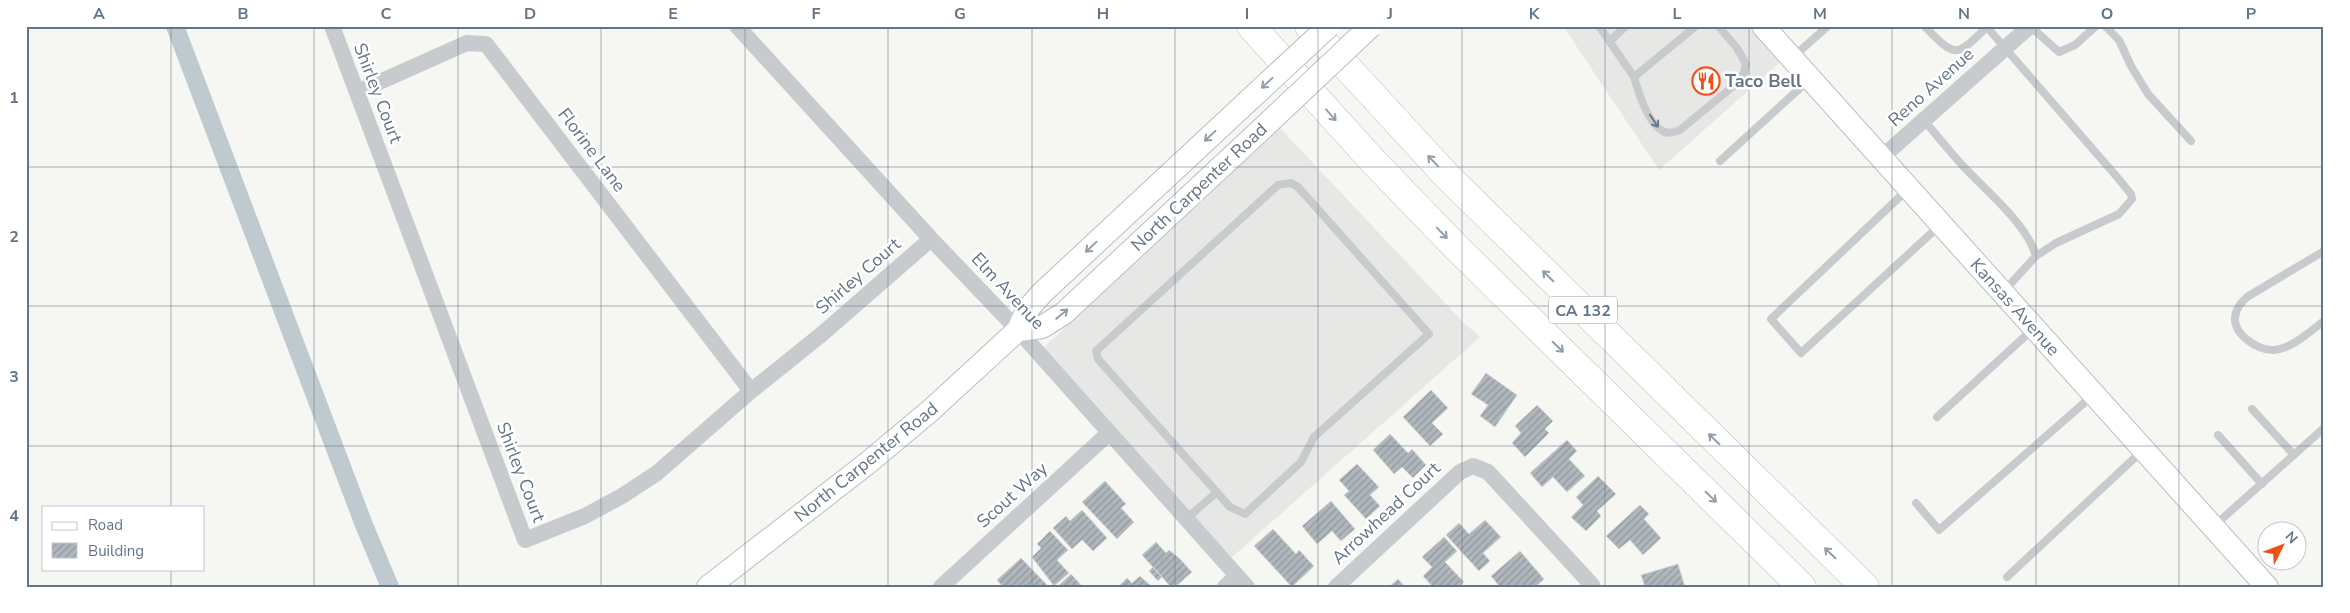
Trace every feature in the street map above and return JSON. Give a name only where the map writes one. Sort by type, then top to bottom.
[{"type":"highway","name":"CA 132","points":[[1251,26],[1372,159],[1457,248],[1802,587]]},
{"type":"highway","name":"CA 132","points":[[1309,26],[1446,175],[1865,587]]},
{"type":"main road","name":"North Carpenter Road","points":[[708,587],[924,416],[1018,330],[1027,310],[1042,293],[1329,26]]},
{"type":"main road","name":"North Carpenter Road","points":[[1018,330],[1042,327],[1063,314],[1371,26]]},
{"type":"main road","name":"Kansas Avenue","points":[[1764,26],[2267,587]]},
{"type":"street","name":"Shirley Court","points":[[332,26],[525,540],[585,516],[657,474],[751,391],[822,334],[931,239]]},
{"type":"street","name":"Elm Avenue","points":[[736,26],[931,239],[1018,330],[1242,581]]},
{"type":"street","name":"Reno Avenue","points":[[1882,158],[2030,26]]},
{"type":"street","name":"Florine Lane","points":[[356,92],[466,43],[486,44],[751,391]]},
{"type":"street","name":"Scout Way","points":[[942,587],[1109,433]]},
{"type":"street","name":"Arrowhead Court","points":[[1336,587],[1460,472],[1473,466],[1488,472],[1592,584],[1591,587]]},
{"type":"street","points":[[1225,587],[1242,581]]},
{"type":"lane","points":[[1599,26],[1634,77],[1643,103],[1661,130],[1670,133],[1680,130],[1737,82],[1744,73],[1746,64],[1737,48],[1718,26]]},
{"type":"lane","points":[[1610,41],[1626,26]]},
{"type":"lane","points":[[1634,77],[1695,26]]},
{"type":"lane","points":[[1792,58],[1828,26]]},
{"type":"lane","points":[[1924,26],[1946,49],[1955,52],[1964,49],[1986,26],[2131,194],[2132,200],[2119,214],[2056,242],[2036,256],[2002,292]]},
{"type":"lane","points":[[2030,26],[2059,52],[2075,45],[2096,26]]},
{"type":"lane","points":[[2105,26],[2119,40],[2131,66],[2148,94],[2191,141]]},
{"type":"lane","points":[[1720,161],[1810,78]]},
{"type":"lane","points":[[1924,120],[1962,165],[2016,222],[2032,244],[2036,256]]},
{"type":"lane","points":[[1291,183],[1298,187],[1429,334],[1314,437],[1301,462],[1245,514],[1230,507],[1217,492],[1098,359],[1096,351],[1278,185],[1291,183]]},
{"type":"lane","points":[[1909,188],[1772,319],[1801,353],[1941,224]]},
{"type":"lane","points":[[2324,251],[2247,297],[2238,306],[2234,318],[2242,335],[2256,346],[2272,350],[2288,347],[2324,321]]},
{"type":"lane","points":[[1937,417],[2034,328]]},
{"type":"lane","points":[[1916,503],[1939,530],[2094,394]]},
{"type":"lane","points":[[2252,409],[2294,455]]},
{"type":"lane","points":[[2213,527],[2324,428]]},
{"type":"lane","points":[[2218,435],[2262,484]]},
{"type":"lane","points":[[2007,577],[2144,450]]},
{"type":"lane","points":[[1186,519],[1217,492]]},
{"type":"shaded area","points":[[1563,26],[1756,26],[1785,58],[1659,170]]},
{"type":"shaded area","points":[[1280,128],[1461,320],[1480,337],[1230,559],[1042,349]]},
{"type":"building","points":[[1486,373],[1517,395],[1495,427],[1480,416],[1488,405],[1471,394]]},
{"type":"building","points":[[1431,390],[1448,408],[1432,423],[1443,434],[1430,446],[1403,417]]},
{"type":"building","points":[[1537,405],[1553,421],[1545,429],[1549,433],[1525,457],[1512,443],[1521,433],[1515,426]]},
{"type":"building","points":[[1390,434],[1408,453],[1412,449],[1426,465],[1413,478],[1402,467],[1394,474],[1373,450]]},
{"type":"building","points":[[1567,440],[1577,451],[1569,459],[1585,476],[1567,492],[1553,477],[1542,487],[1530,473]]},
{"type":"building","points":[[1357,464],[1379,487],[1370,495],[1380,506],[1366,519],[1344,495],[1349,491],[1339,480]]},
{"type":"building","points":[[1598,476],[1616,494],[1597,511],[1601,516],[1586,531],[1571,517],[1583,505],[1576,497]]},
{"type":"building","points":[[1105,481],[1126,504],[1121,508],[1134,522],[1117,539],[1082,502]]},
{"type":"building","points":[[1331,501],[1355,529],[1341,541],[1332,531],[1317,544],[1302,526]]},
{"type":"building","points":[[1640,505],[1649,514],[1644,519],[1661,538],[1643,555],[1630,540],[1619,549],[1606,536]]},
{"type":"building","points":[[1082,510],[1107,538],[1093,551],[1082,540],[1072,549],[1053,528],[1066,516],[1070,521]]},
{"type":"building","points":[[1485,520],[1501,537],[1483,553],[1490,561],[1479,571],[1446,535],[1459,523],[1469,534]]},
{"type":"building","points":[[1273,529],[1296,554],[1299,550],[1314,566],[1292,587],[1254,546]]},
{"type":"building","points":[[1050,531],[1068,550],[1057,560],[1069,573],[1054,586],[1032,557],[1041,548],[1037,544]]},
{"type":"building","points":[[1444,537],[1457,551],[1445,562],[1464,582],[1459,587],[1433,587],[1423,576],[1432,567],[1422,557]]},
{"type":"building","points":[[1156,542],[1166,553],[1169,550],[1179,558],[1192,572],[1175,587],[1171,587],[1142,555]]},
{"type":"building","points":[[1520,551],[1544,579],[1535,587],[1500,587],[1491,576]]},
{"type":"building","points":[[1021,558],[1047,587],[1003,587],[997,580]]},
{"type":"building","points":[[1678,564],[1685,587],[1645,587],[1641,575]]},
{"type":"building","points":[[1153,567],[1162,577],[1158,581],[1149,571]]},
{"type":"building","points":[[1071,574],[1081,585],[1057,587]]},
{"type":"building","points":[[1140,576],[1152,587],[1118,587],[1127,578],[1132,583]]},
{"type":"building","points":[[1398,579],[1405,587],[1389,587]]},
{"type":"waterway","points":[[175,26],[364,525],[390,587]]},
{"type":"place","name":"Taco Bell","points":[[1706,81]]}]
